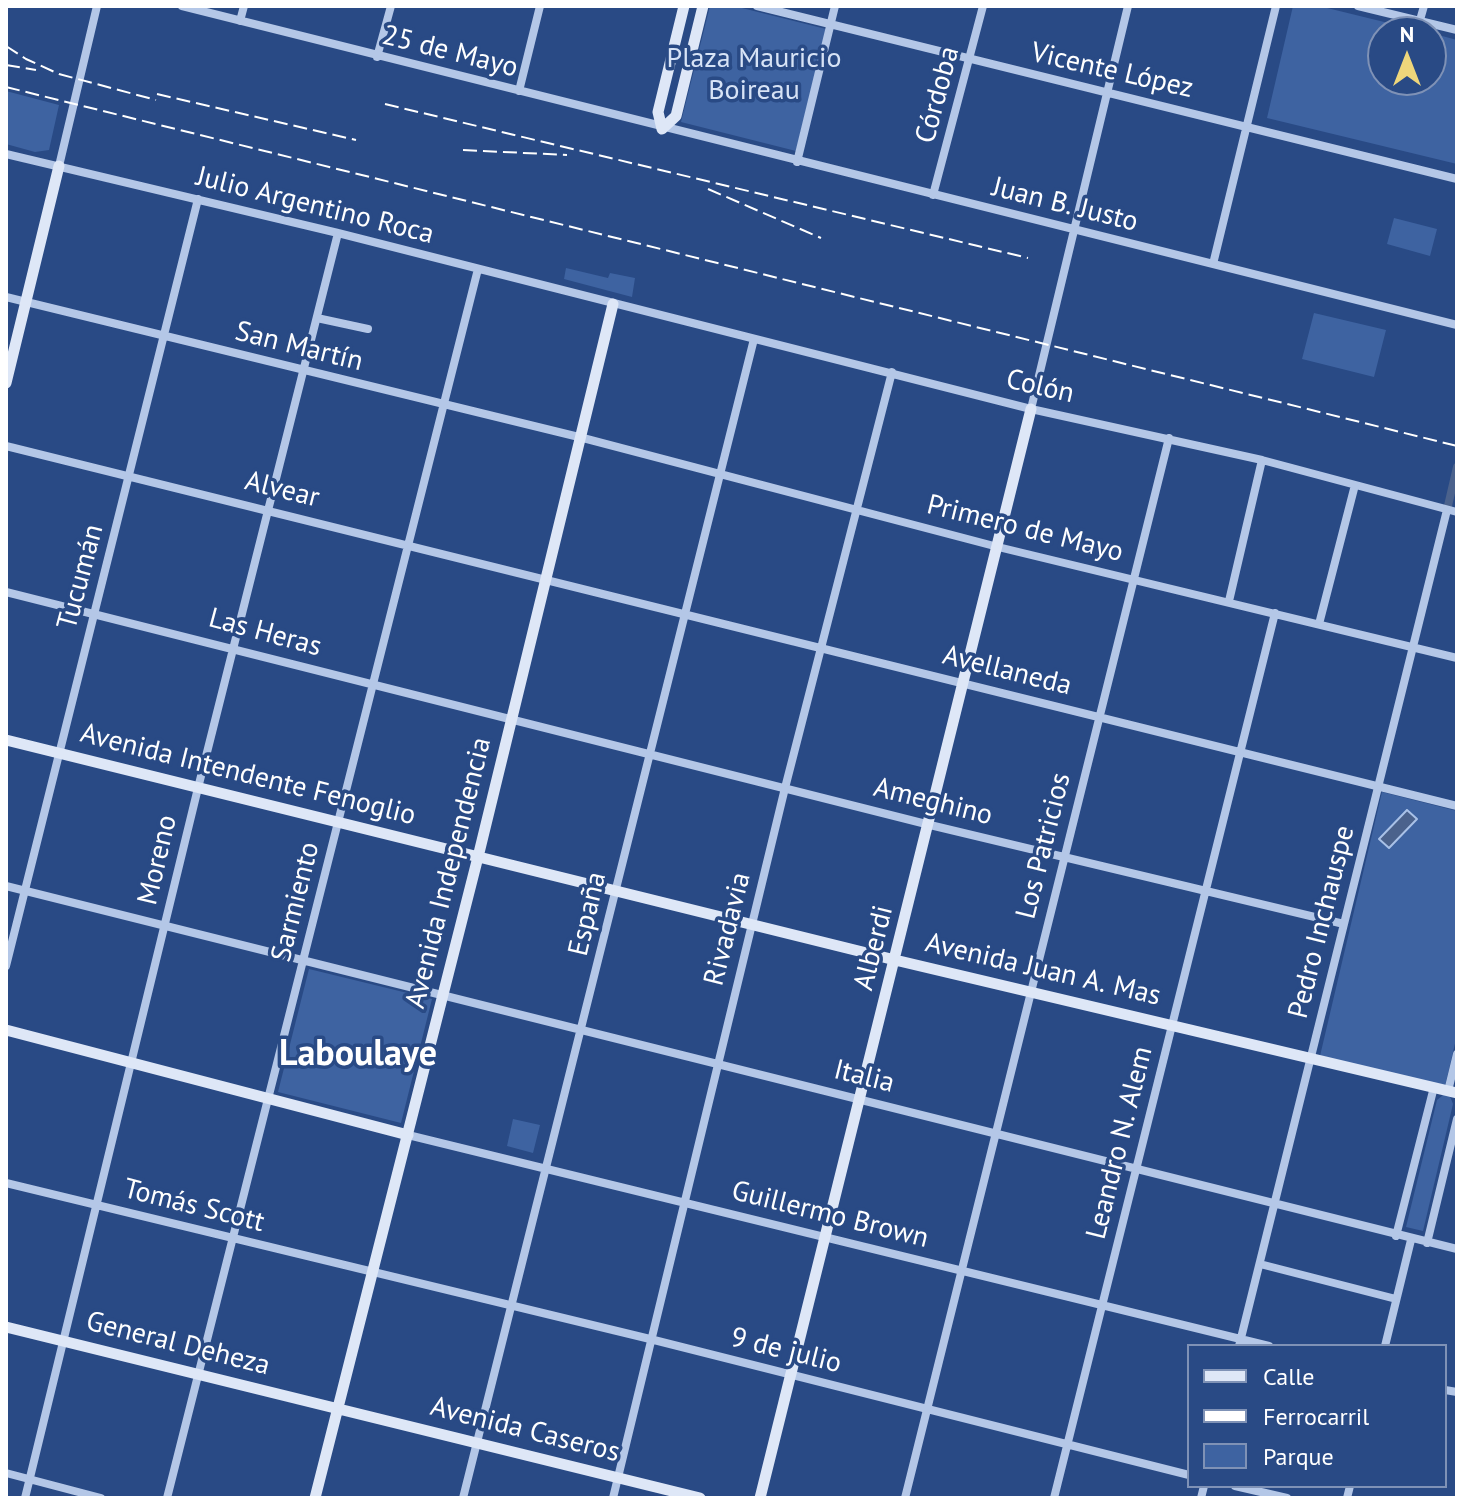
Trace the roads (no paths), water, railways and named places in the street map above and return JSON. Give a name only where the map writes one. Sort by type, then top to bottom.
[{"type":"main road","points":[[684,6],[658,112],[662,129],[676,116],[703,6]]},
{"type":"main road","points":[[6,383],[59,166]]},
{"type":"main road","name":"Avenida Independencia","points":[[315,1498],[583,438],[613,304]]},
{"type":"main road","name":"Alberdi","points":[[760,1498],[930,825],[1031,409]]},
{"type":"main road","name":"Avenida Intendente Fenoglio","points":[[6,740],[478,857]]},
{"type":"main road","name":"Avenida Juan A. Mas","points":[[478,857],[895,960],[1453,1092]]},
{"type":"main road","points":[[6,1030],[408,1135]]},
{"type":"main road","name":"General Deheza","points":[[6,1327],[338,1409]]},
{"type":"main road","name":"Avenida Caseros","points":[[338,1409],[700,1498]]},
{"type":"street","points":[[59,166],[97,6]]},
{"type":"street","name":"25 de Mayo","points":[[182,6],[662,129]]},
{"type":"street","points":[[240,21],[244,6]]},
{"type":"street","points":[[377,57],[391,6]]},
{"type":"street","points":[[519,91],[540,6]]},
{"type":"street","name":"Vicente López","points":[[757,6],[1457,179]]},
{"type":"street","points":[[797,162],[835,6]]},
{"type":"street","name":"Córdoba","points":[[933,195],[983,6]]},
{"type":"street","points":[[1031,409],[1128,6]]},
{"type":"street","points":[[1213,264],[1276,6]]},
{"type":"street","points":[[1358,6],[1402,16]]},
{"type":"street","name":"Juan B. Justo","points":[[662,129],[1457,325]]},
{"type":"street","name":"Julio Argentino Roca","points":[[6,154],[338,233],[613,304]]},
{"type":"street","name":"Tucumán","points":[[6,966],[198,199]]},
{"type":"street","name":"Moreno","points":[[25,1498],[198,788],[236,648],[338,233]]},
{"type":"street","name":"Sarmiento","points":[[167,1498],[478,269]]},
{"type":"street","name":"San Martín","points":[[6,297],[583,438]]},
{"type":"street","name":"Colón","points":[[613,304],[1031,409],[1262,460],[1452,511]]},
{"type":"street","points":[[317,318],[368,329]]},
{"type":"street","name":"España","points":[[463,1498],[754,339]]},
{"type":"street","name":"Rivadavia","points":[[613,1498],[785,788],[892,372]]},
{"type":"street","name":"Primero de Mayo","points":[[583,438],[998,547],[1457,658]]},
{"type":"street","name":"Los Patricios","points":[[905,1498],[1169,438]]},
{"type":"street","name":"Alvear","points":[[6,446],[547,579]]},
{"type":"street","points":[[1229,601],[1262,460]]},
{"type":"street","points":[[1319,624],[1355,485]]},
{"type":"street","name":"Pedro Inchauspe","points":[[1240,1342],[1413,647],[1452,511]]},
{"type":"street","name":"Avellaneda","points":[[547,579],[1457,806]]},
{"type":"street","name":"Las Heras","points":[[6,592],[512,719]]},
{"type":"street","name":"Leandro N. Alem","points":[[1054,1498],[1275,613]]},
{"type":"street","name":"Ameghino","points":[[512,719],[930,825],[1344,924]]},
{"type":"street","name":"Italia","points":[[6,886],[996,1132],[1411,1240],[1457,1249]]},
{"type":"street","points":[[1453,1092],[1457,1054]]},
{"type":"street","points":[[1396,1236],[1434,1087]]},
{"type":"street","points":[[1427,1243],[1457,1119]]},
{"type":"street","name":"Guillermo Brown","points":[[408,1135],[826,1236],[1240,1342]]},
{"type":"street","name":"Tomás Scott","points":[[6,1183],[371,1273]]},
{"type":"street","points":[[1385,1344],[1411,1240]]},
{"type":"street","points":[[1260,1264],[1396,1299]]},
{"type":"street","name":"9 de julio","points":[[371,1273],[650,1339],[1187,1475]]},
{"type":"street","points":[[6,1473],[101,1498]]},
{"type":"street","points":[[1244,1488],[1287,1498]]},
{"type":"waterway","points":[[1447,510],[1457,467]]},
{"type":"railway","points":[[6,46],[59,74],[156,100]]},
{"type":"railway","points":[[6,65],[36,70]]},
{"type":"railway","points":[[6,87],[1457,446]]},
{"type":"railway","points":[[157,94],[356,140]]},
{"type":"railway","points":[[385,104],[1028,258]]},
{"type":"railway","points":[[463,150],[567,155]]},
{"type":"railway","points":[[708,189],[821,238]]},
{"type":"district","name":"Laboulaye","points":[[358,1055]]},
{"type":"park label","name":"Plaza Mauricio Boireau","points":[[754,75]]}]
